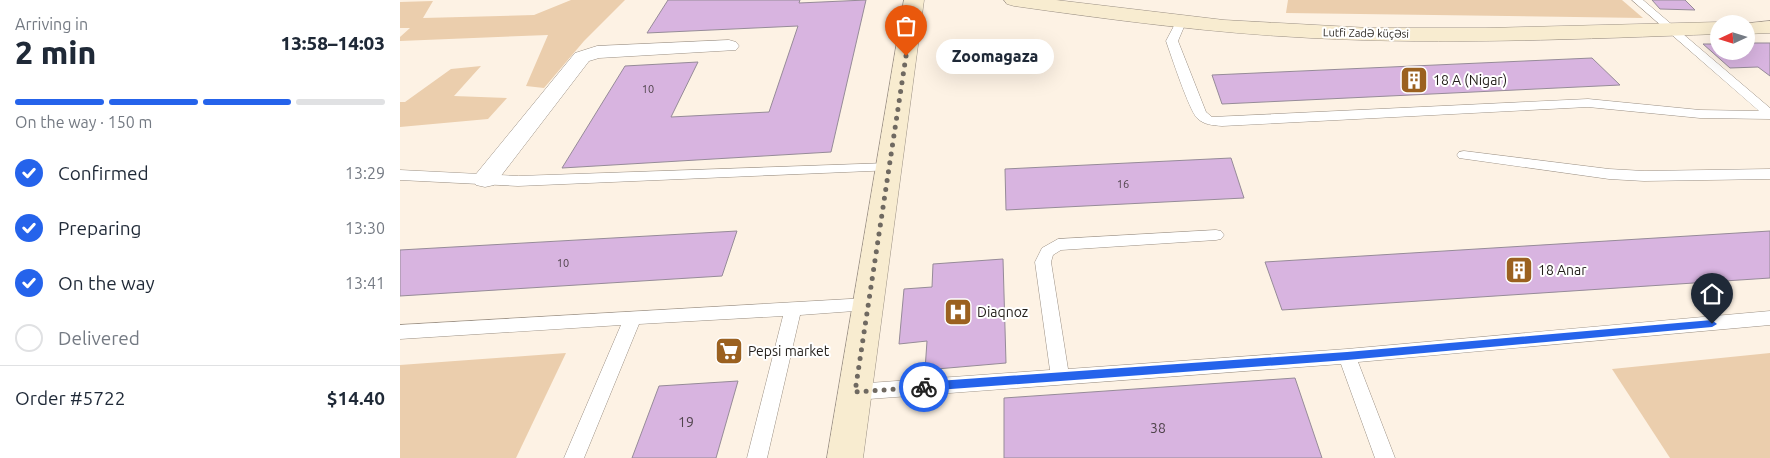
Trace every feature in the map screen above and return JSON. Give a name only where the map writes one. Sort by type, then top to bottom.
[{"type":"main road","points":[[844,458],[914,0]]},
{"type":"main road","name":"Lutfi Zadə küçəsi","points":[[1014,0],[1181,22],[1255,29],[1450,35],[1710,28]]},
{"type":"main road","points":[[1755,28],[1770,27]]},
{"type":"street","points":[[485,179],[582,57],[597,52],[729,46]]},
{"type":"lane","points":[[1637,0],[1770,114]]},
{"type":"lane","points":[[1181,22],[1172,41],[1200,114],[1209,121],[1222,122],[1588,104],[1623,105],[1700,114],[1770,114]]},
{"type":"lane","points":[[1464,155],[1609,174],[1644,176],[1770,174]]},
{"type":"lane","points":[[400,175],[518,181],[889,167]]},
{"type":"lane","points":[[1060,377],[1043,262],[1047,252],[1058,246],[1216,235]]},
{"type":"lane","points":[[400,332],[868,304]]},
{"type":"lane","points":[[756,458],[793,308]]},
{"type":"lane","points":[[574,458],[633,318]]},
{"type":"lane","points":[[855,392],[1347,356],[1770,318]]},
{"type":"lane","points":[[1347,356],[1385,458]]},
{"type":"shaded area","points":[[571,0],[625,0],[584,41],[544,88],[526,86],[548,35],[400,41],[400,37],[410,28],[400,28],[400,2],[433,1],[423,18],[534,15]]},
{"type":"shaded area","points":[[1288,0],[1622,0],[1643,18],[1286,13]]},
{"type":"shaded area","points":[[481,66],[454,96],[507,98],[488,119],[400,127],[400,102],[405,102],[451,69]]},
{"type":"shaded area","points":[[566,353],[516,458],[400,458],[400,365]]},
{"type":"shaded area","points":[[1770,353],[1770,458],[1670,458],[1612,369]]},
{"type":"building","points":[[668,0],[800,0],[799,3],[866,0],[831,152],[562,168],[625,66],[698,62],[671,117],[769,112],[798,26],[647,33]]},
{"type":"building","points":[[1652,0],[1685,0],[1695,10],[1660,9]]},
{"type":"building","points":[[1755,43],[1770,43],[1770,76],[1758,67],[1730,68],[1721,60],[1755,60]]},
{"type":"building","points":[[1703,44],[1710,44],[1710,50]]},
{"type":"building","name":"18 A (Nigar)","points":[[1592,58],[1620,85],[1222,104],[1212,75]]},
{"type":"building","points":[[1231,158],[1244,198],[1006,210],[1005,169]]},
{"type":"building","points":[[737,231],[722,276],[400,296],[400,250]]},
{"type":"building","name":"18 Anar","points":[[1770,231],[1770,278],[1282,310],[1265,262]]},
{"type":"building","points":[[1003,259],[1006,363],[925,370],[927,341],[899,344],[904,289],[932,287],[933,264]]},
{"type":"building","points":[[1295,378],[1322,458],[1004,458],[1004,398]]},
{"type":"building","points":[[738,381],[716,458],[632,458],[659,386]]},
{"type":"way so far","points":[[906,56],[855,392],[924,387]]},
{"type":"place","name":"Zoomagaza","points":[[906,56]]},
{"type":"place","name":"18 A (Nigar)","points":[[1414,80]]},
{"type":"place","name":"18 Anar","points":[[1519,270]]},
{"type":"place","name":"Diaqnoz","points":[[958,312]]},
{"type":"place","name":"Pepsi market","points":[[729,351]]},
{"type":"route","points":[[924,387],[1347,356],[1712,324]]}]
